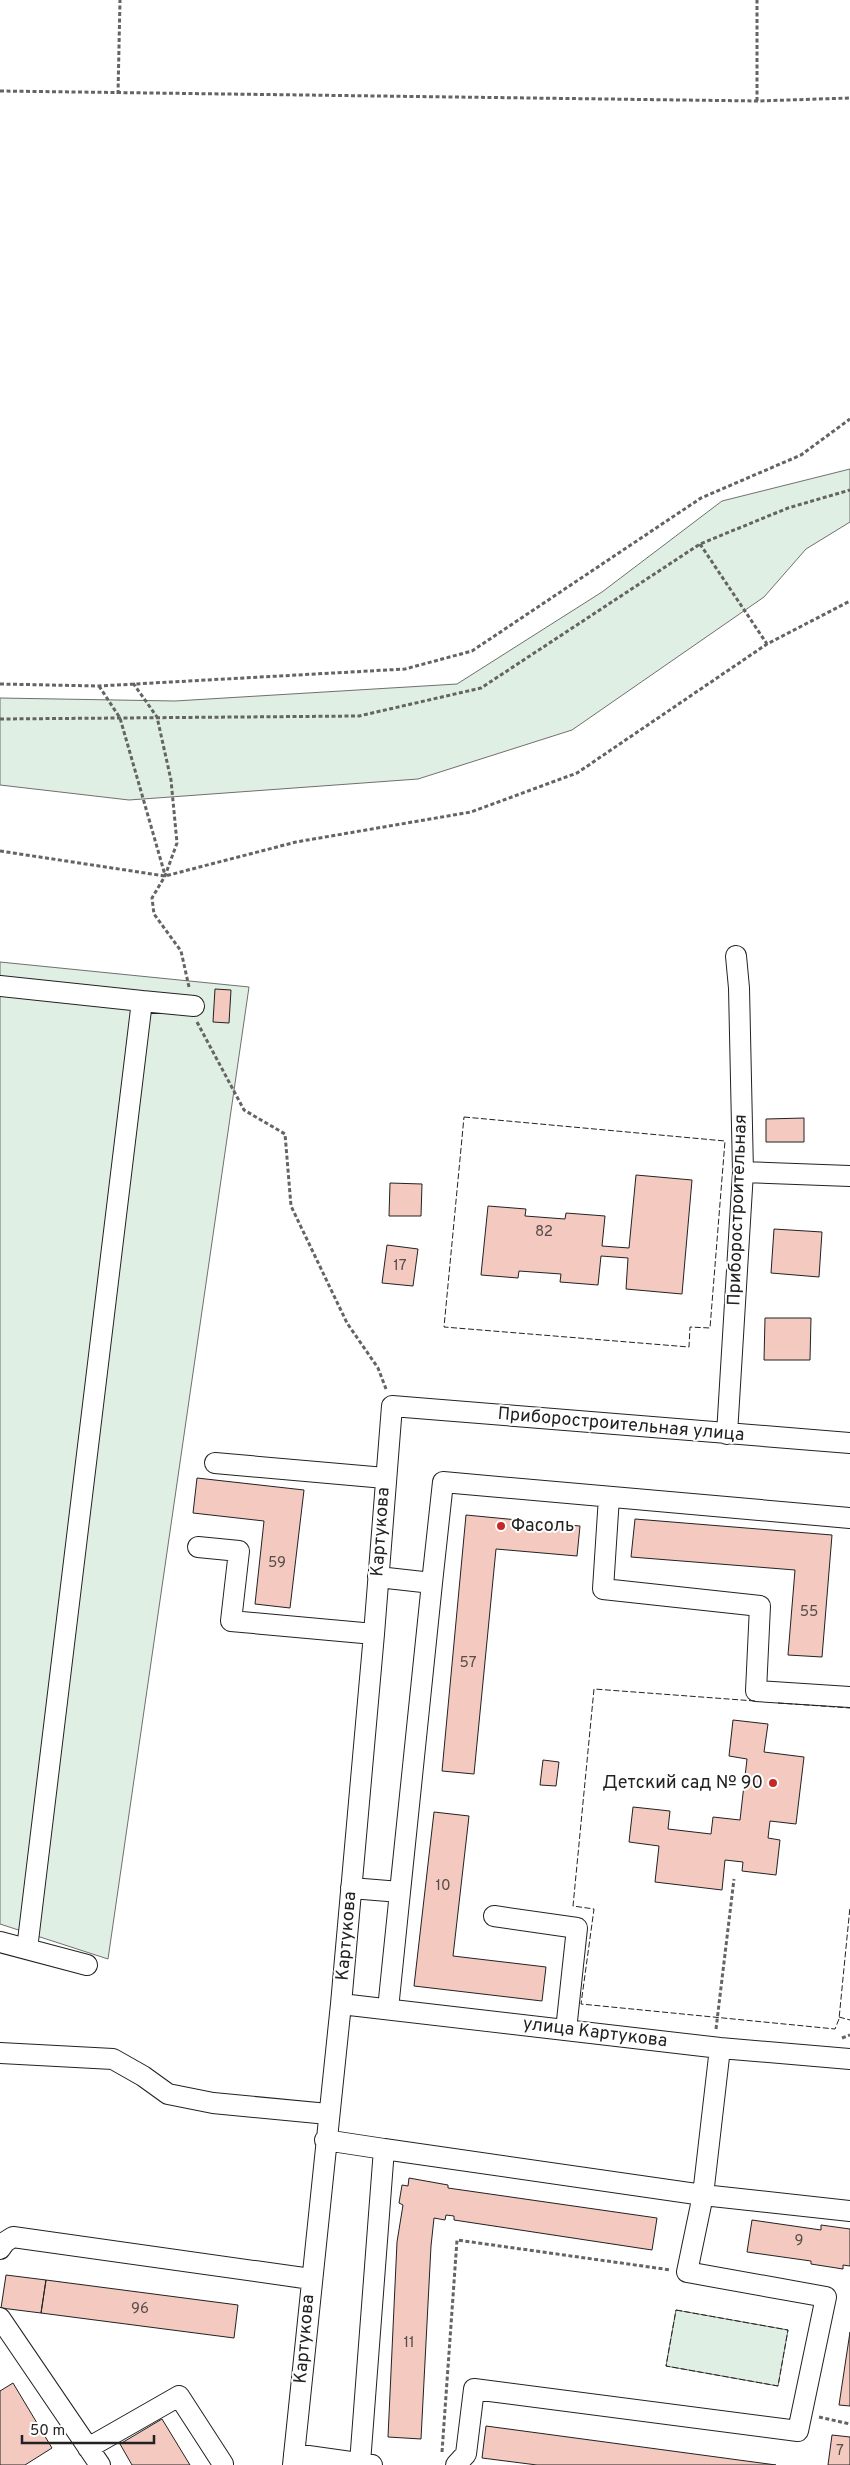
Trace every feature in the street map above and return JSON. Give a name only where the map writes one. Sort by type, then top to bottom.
[{"type":"street","name":"Приборостроительная","points":[[727,1434],[743,1172],[739,988],[736,956]]},
{"type":"street","points":[[0,986],[194,1006]]},
{"type":"street","points":[[27,1949],[142,1001]]},
{"type":"street","points":[[743,1172],[850,1176]]},
{"type":"street","name":"Приборостроительная улица","points":[[392,1406],[850,1443]]},
{"type":"street","name":"Картукова","points":[[294,2459],[325,2140],[341,2004],[392,1406]]},
{"type":"street","points":[[215,1464],[385,1478]]},
{"type":"street","points":[[388,2009],[443,1482],[850,1518]]},
{"type":"street","points":[[609,1497],[603,1589],[760,1606],[756,1692],[850,1697]]},
{"type":"street","points":[[198,1547],[239,1551],[230,1621],[374,1634]]},
{"type":"street","points":[[378,1576],[432,1583]]},
{"type":"street","points":[[351,1888],[400,1892]]},
{"type":"street","points":[[494,1916],[577,1928],[566,2030]]},
{"type":"street","points":[[0,1942],[87,1965]]},
{"type":"street","name":"улица Картукова","points":[[341,2004],[717,2047],[850,2059]]},
{"type":"street","points":[[449,2460],[466,2454],[474,2389],[798,2431],[826,2297],[687,2272],[702,2195],[717,2047]]},
{"type":"street","points":[[0,2053],[113,2059],[144,2076],[168,2094],[213,2103],[328,2114]]},
{"type":"street","points":[[325,2140],[702,2195],[850,2211]]},
{"type":"street","points":[[294,2459],[366,2464],[384,2149]]},
{"type":"street","points":[[0,2249],[5,2242],[13,2237],[311,2279]]},
{"type":"street","points":[[0,2318],[100,2465]]},
{"type":"street","points":[[88,2448],[179,2396],[223,2464]]},
{"type":"path","points":[[118,94],[120,0]]},
{"type":"path","points":[[757,101],[758,0]]},
{"type":"path","points":[[0,91],[757,101],[850,98]]},
{"type":"path","points":[[0,684],[99,686],[405,669],[472,651],[701,498],[801,455],[850,419]]},
{"type":"path","points":[[0,718],[359,716],[481,688],[700,544],[788,508],[850,490]]},
{"type":"path","points":[[700,544],[767,644]]},
{"type":"path","points":[[0,850],[165,876],[296,842],[471,812],[577,773],[767,644],[850,601]]},
{"type":"path","points":[[133,683],[157,717],[171,780],[177,843],[165,876],[152,898],[154,914],[180,952],[197,1022],[244,1110],[285,1134],[291,1206],[347,1322],[378,1368],[392,1406]]},
{"type":"path","points":[[99,686],[120,718],[165,876]]},
{"type":"path","points":[[717,2047],[734,1880]]},
{"type":"path","points":[[449,2460],[457,2240],[687,2272]]},
{"type":"path","points":[[801,2414],[850,2424]]},
{"type":"green space","points":[[850,469],[850,522],[806,549],[764,597],[572,730],[418,779],[129,800],[0,785],[0,698],[175,701],[457,684],[602,592],[722,501]]},
{"type":"green space","points":[[0,962],[249,987],[108,1959],[0,1924]]},
{"type":"green space","points":[[676,2310],[788,2330],[778,2386],[666,2366]]},
{"type":"building","points":[[215,989],[231,990],[229,1023],[213,1022]]},
{"type":"building","points":[[804,1118],[804,1142],[766,1142],[766,1119]]},
{"type":"building","points":[[636,1175],[692,1180],[682,1294],[626,1289],[628,1258],[601,1256],[598,1285],[560,1282],[561,1274],[519,1271],[518,1278],[481,1275],[488,1206],[526,1209],[525,1216],[565,1219],[566,1213],[605,1216],[602,1246],[629,1248]]},
{"type":"building","points":[[390,1183],[422,1184],[421,1216],[389,1216]]},
{"type":"building","points":[[774,1229],[822,1232],[819,1277],[771,1273]]},
{"type":"building","points":[[387,1245],[418,1249],[413,1286],[382,1283]]},
{"type":"building","points":[[765,1318],[811,1318],[810,1360],[764,1360]]},
{"type":"building","points":[[197,1478],[304,1490],[290,1608],[255,1604],[264,1521],[193,1513]]},
{"type":"building","points":[[466,1515],[580,1526],[577,1556],[496,1549],[474,1774],[442,1771]]},
{"type":"building","points":[[635,1519],[832,1535],[822,1657],[788,1655],[795,1570],[631,1557]]},
{"type":"building","name":"Детский сад № 90","points":[[733,1720],[768,1724],[764,1752],[804,1757],[796,1824],[770,1821],[768,1838],[780,1840],[776,1875],[742,1871],[743,1862],[725,1860],[722,1890],[655,1882],[659,1846],[629,1842],[633,1807],[670,1811],[668,1829],[711,1834],[713,1817],[740,1820],[747,1759],[729,1756]]},
{"type":"building","points":[[543,1760],[559,1762],[556,1786],[540,1785]]},
{"type":"building","points":[[434,1812],[469,1816],[453,1956],[546,1967],[542,2001],[414,1986]]},
{"type":"building","points":[[409,2178],[448,2185],[448,2188],[657,2218],[652,2250],[454,2220],[454,2216],[446,2215],[445,2220],[434,2218],[421,2439],[388,2437],[397,2242],[403,2205],[399,2203],[402,2185],[408,2186]]},
{"type":"building","points":[[752,2220],[821,2230],[821,2225],[850,2229],[850,2266],[843,2265],[843,2269],[811,2264],[811,2261],[747,2252]]},
{"type":"building","points":[[6,2275],[46,2280],[41,2313],[1,2308]]},
{"type":"building","points":[[46,2280],[238,2305],[234,2338],[41,2313]]},
{"type":"building","points":[[850,2332],[850,2406],[839,2405]]},
{"type":"building","points":[[13,2383],[52,2448],[25,2465],[0,2465],[0,2391]]},
{"type":"building","points":[[162,2419],[190,2465],[132,2465],[120,2444]]},
{"type":"building","points":[[486,2426],[776,2465],[537,2465],[482,2458]]},
{"type":"building","points":[[832,2435],[850,2437],[850,2465],[828,2465]]},
{"type":"fence","points":[[464,1117],[725,1141],[710,1328],[690,1327],[689,1347],[444,1327],[464,1117]]},
{"type":"fence","points":[[755,1701],[594,1689],[573,1906],[594,1909],[581,2004],[835,2029],[839,2019],[850,1907]]},
{"type":"fence","points":[[778,1703],[850,1708]]},
{"type":"fence","points":[[839,2017],[850,2020]]},
{"type":"fence","points":[[676,2310],[788,2330],[778,2386],[666,2366],[676,2310]]},
{"type":"place","name":"Фасоль","points":[[501,1526]]},
{"type":"place","name":"Детский сад № 90","points":[[773,1783]]}]
